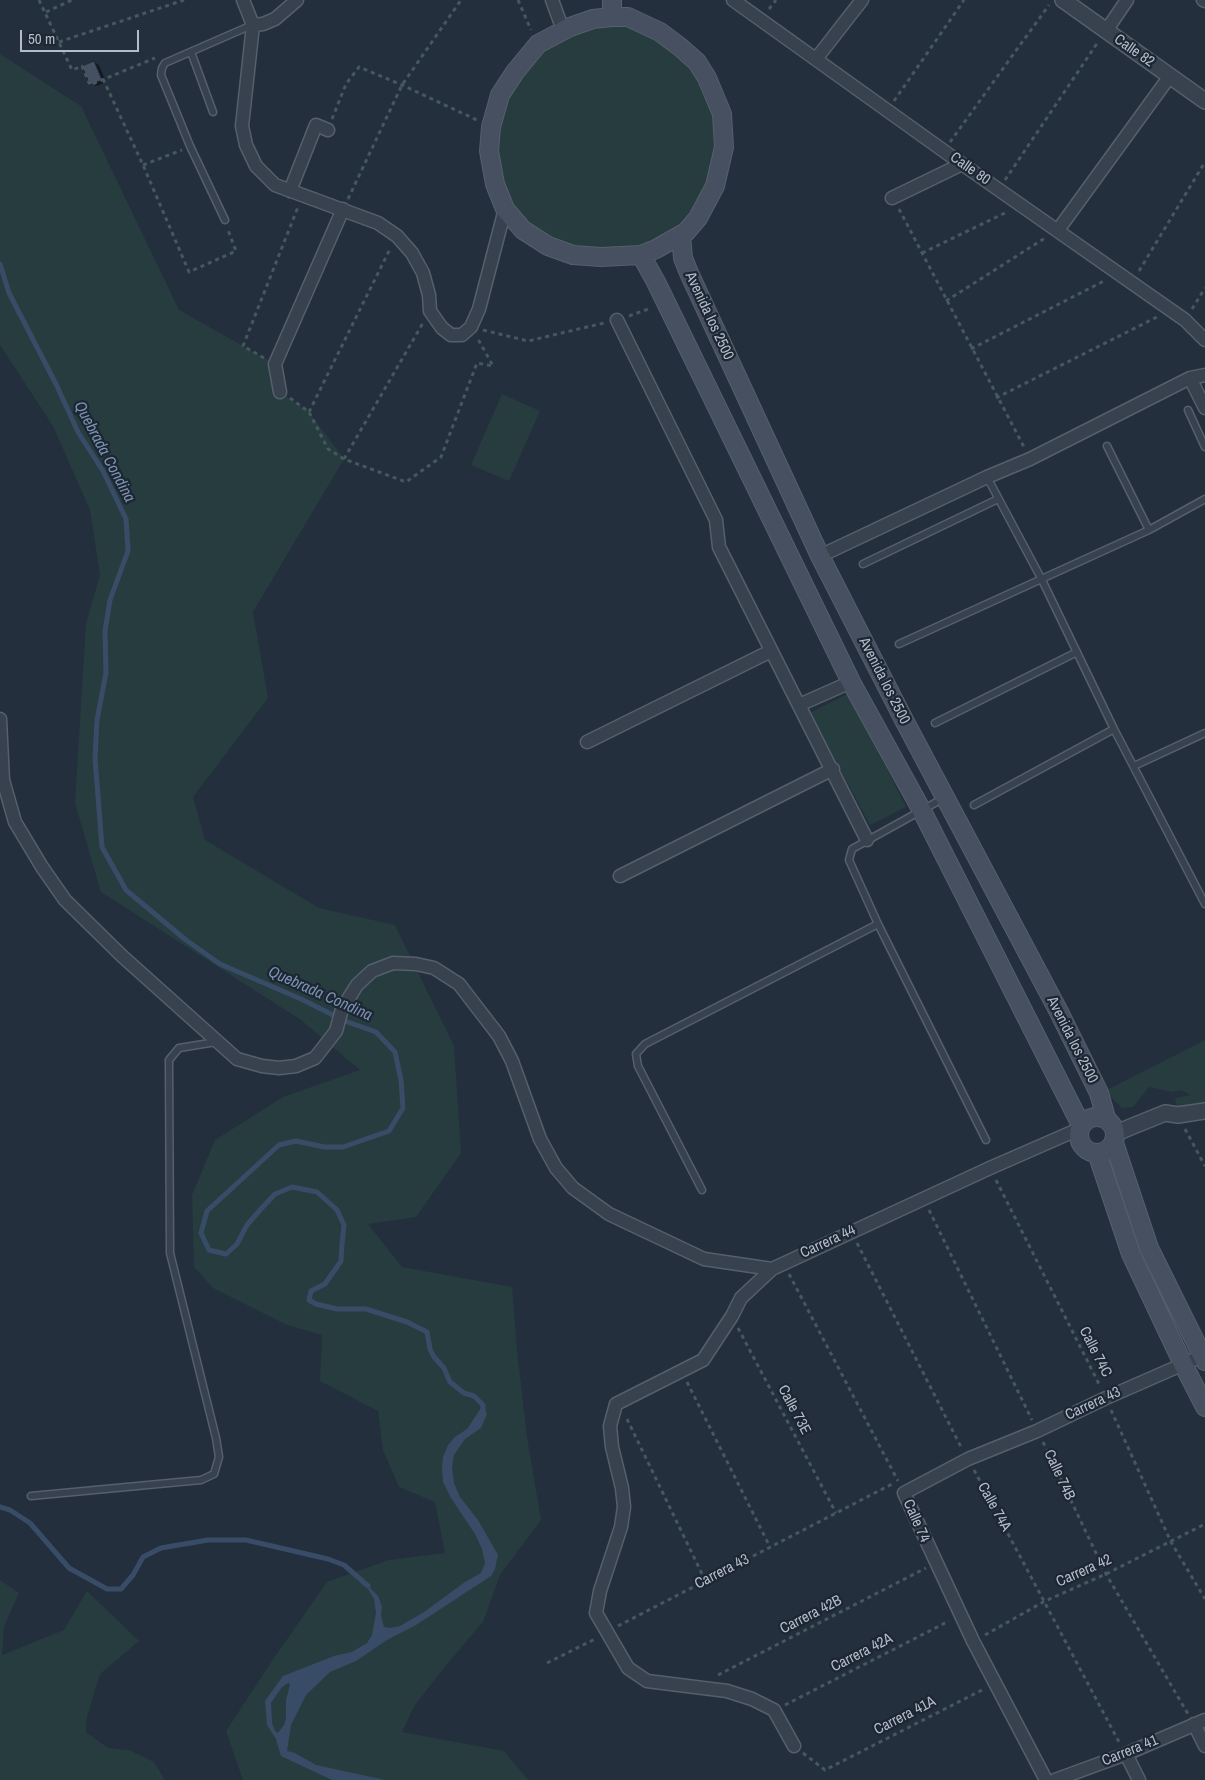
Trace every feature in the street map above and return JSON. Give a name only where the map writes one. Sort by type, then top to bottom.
[{"type":"main road","points":[[612,8],[628,18],[660,32],[697,62],[707,78],[722,114],[724,147],[715,186],[698,218],[686,232],[641,255],[601,257],[573,255],[548,246],[523,230],[505,209],[495,184],[489,151],[491,127],[500,95],[515,72],[538,44],[563,30],[593,19],[612,8]]},
{"type":"main road","name":"Avenida los 2500","points":[[681,235],[683,258],[820,556],[1063,1020],[1099,1093],[1115,1129],[1149,1248],[1204,1358]]},
{"type":"main road","name":"Avenida los 2500","points":[[641,255],[851,682],[921,809],[1080,1127],[1079,1140],[1091,1152],[1096,1153],[1131,1254],[1205,1407]]},
{"type":"main road","points":[[1080,1127],[1086,1120],[1099,1116],[1115,1129],[1109,1148],[1103,1152],[1096,1153]]},
{"type":"street","points":[[243,0],[253,25],[242,126],[246,145],[256,166],[275,185],[378,223],[397,236],[412,253],[423,273],[429,295],[430,311],[442,328],[451,335],[462,335],[471,327],[479,309],[505,209]]},
{"type":"street","points":[[253,25],[263,24],[276,19],[297,0]]},
{"type":"street","points":[[552,0],[563,30]]},
{"type":"street","name":"Calle 80","points":[[733,0],[962,164],[1022,204],[1185,320],[1205,340]]},
{"type":"street","points":[[816,59],[862,0]]},
{"type":"street","name":"Calle 82","points":[[1063,0],[1205,101]]},
{"type":"street","points":[[1106,31],[1127,0]]},
{"type":"street","points":[[1058,230],[1170,76]]},
{"type":"street","points":[[296,193],[316,125],[328,130]]},
{"type":"street","points":[[892,198],[962,164]]},
{"type":"street","points":[[280,392],[275,364],[343,210]]},
{"type":"street","points":[[617,320],[716,520],[719,547],[833,769],[867,840]]},
{"type":"street","points":[[820,556],[987,477],[1030,459],[1190,378],[1205,375]]},
{"type":"street","points":[[1190,378],[1205,408]]},
{"type":"street","points":[[587,742],[771,651]]},
{"type":"street","points":[[799,705],[851,682]]},
{"type":"street","points":[[0,720],[3,780],[15,822],[42,867],[65,900],[122,956],[237,1059],[278,1068],[296,1066],[315,1058],[336,1031],[342,1009],[357,984],[372,971],[393,963],[416,964],[434,968],[459,984],[499,1036],[512,1061],[540,1139],[556,1168],[573,1188],[609,1214],[704,1259],[778,1266]]},
{"type":"street","points":[[620,876],[833,769]]},
{"type":"street","points":[[1115,1129],[1165,1113],[1178,1115],[1205,1111]]},
{"type":"street","name":"Carrera 44","points":[[617,1403],[703,1360],[732,1316],[741,1298],[778,1266],[1080,1127]]},
{"type":"street","name":"Carrera 43","points":[[904,1493],[968,1459],[1038,1431],[1183,1364],[1204,1358]]},
{"type":"street","points":[[617,1403],[610,1426],[612,1447],[622,1488],[624,1507],[621,1527],[600,1591],[596,1613],[628,1668],[646,1681],[728,1691],[752,1699],[774,1711],[794,1746]]},
{"type":"street","name":"Calle 74","points":[[904,1493],[973,1642],[1046,1780]]},
{"type":"street","points":[[1199,1722],[1205,1746]]},
{"type":"street","name":"Carrera 41","points":[[1055,1780],[1126,1754],[1199,1722]]},
{"type":"street","points":[[1126,1754],[1139,1780]]},
{"type":"lane","points":[[225,220],[190,146],[162,75],[162,68],[165,63],[253,25]]},
{"type":"lane","points":[[190,52],[213,112]]},
{"type":"lane","points":[[1188,410],[1205,447]]},
{"type":"lane","points":[[1107,446],[1149,530]]},
{"type":"lane","points":[[987,477],[1042,580],[1114,729],[1205,904]]},
{"type":"lane","points":[[863,564],[998,499]]},
{"type":"lane","points":[[898,644],[1149,530],[1205,499]]},
{"type":"lane","points":[[935,723],[1077,652]]},
{"type":"lane","points":[[974,805],[1114,729]]},
{"type":"lane","points":[[1134,766],[1205,732]]},
{"type":"lane","points":[[945,797],[852,849],[849,860],[878,924],[986,1140]]},
{"type":"lane","points":[[702,1190],[638,1066],[636,1054],[645,1044],[878,924]]},
{"type":"lane","points":[[31,1496],[201,1480],[214,1474],[219,1457],[216,1438],[170,1253],[168,1060],[180,1048],[216,1042]]},
{"type":"path","points":[[40,0],[72,70],[82,66],[90,85],[164,54]]},
{"type":"path","points":[[46,12],[72,0]]},
{"type":"path","points":[[59,42],[184,0]]},
{"type":"path","points":[[343,210],[402,85],[461,0]]},
{"type":"path","points":[[518,0],[538,44]]},
{"type":"path","points":[[888,110],[964,0]]},
{"type":"path","points":[[944,150],[1052,0]]},
{"type":"path","points":[[999,189],[1106,31]]},
{"type":"path","points":[[328,130],[346,84],[359,67],[491,127]]},
{"type":"path","points":[[103,79],[189,272],[236,251],[225,220]]},
{"type":"path","points":[[143,166],[190,146]]},
{"type":"path","points":[[1132,283],[1205,162]]},
{"type":"path","points":[[275,364],[243,346],[296,193]]},
{"type":"path","points":[[892,198],[996,398],[1030,459]]},
{"type":"path","points":[[922,253],[1022,204]]},
{"type":"path","points":[[946,300],[1058,230]]},
{"type":"path","points":[[309,412],[397,236]]},
{"type":"path","points":[[971,349],[1119,273]]},
{"type":"path","points":[[1185,320],[1205,288]]},
{"type":"path","points":[[471,327],[528,341],[617,320],[666,303]]},
{"type":"path","points":[[996,398],[1171,310]]},
{"type":"path","points":[[344,459],[430,311]]},
{"type":"path","points":[[280,392],[309,412],[328,449],[344,459],[406,482],[441,457],[477,363],[493,366],[471,327]]},
{"type":"path","points":[[1178,1115],[1205,1166]]},
{"type":"path","name":"Calle 74C","points":[[990,1168],[1106,1398],[1170,1542],[1205,1599]]},
{"type":"path","name":"Calle 74B","points":[[924,1199],[1106,1574],[1199,1722]]},
{"type":"path","name":"Calle 74A","points":[[851,1232],[968,1459],[1126,1754]]},
{"type":"path","name":"Calle 74","points":[[778,1266],[904,1493]]},
{"type":"path","name":"Calle 73E","points":[[732,1316],[836,1513]]},
{"type":"path","points":[[681,1371],[770,1547]]},
{"type":"path","points":[[617,1403],[705,1580]]},
{"type":"path","name":"Carrera 43","points":[[547,1664],[898,1481]]},
{"type":"path","name":"Carrera 42","points":[[973,1642],[1045,1601],[1106,1574],[1205,1524]]},
{"type":"path","name":"Carrera 42B","points":[[697,1686],[935,1563]]},
{"type":"path","name":"Carrera 42A","points":[[774,1711],[960,1615]]},
{"type":"path","name":"Carrera 41A","points":[[794,1746],[825,1770],[996,1683]]},
{"type":"green space","points":[[628,17],[697,62],[724,147],[698,218],[641,255],[548,246],[495,184],[491,127],[538,44]]},
{"type":"green space","points":[[0,54],[81,106],[179,310],[275,364],[280,392],[309,412],[344,459],[253,612],[268,698],[193,797],[205,840],[319,908],[395,925],[454,1046],[461,1153],[416,1217],[368,1224],[402,1267],[512,1287],[527,1437],[541,1520],[500,1575],[483,1622],[415,1705],[402,1732],[504,1751],[528,1780],[243,1780],[226,1731],[327,1582],[389,1560],[445,1553],[435,1502],[399,1487],[383,1450],[378,1411],[320,1381],[322,1335],[287,1325],[213,1288],[194,1267],[192,1195],[215,1140],[283,1097],[360,1070],[301,1020],[101,892],[75,803],[86,624],[100,575],[90,510],[53,426],[0,345]]},
{"type":"green space","points":[[502,394],[540,411],[509,481],[471,465]]},
{"type":"green space","points":[[849,693],[906,807],[870,825],[810,713]]},
{"type":"green space","points":[[1205,1040],[1205,1111],[1178,1115],[1175,1098],[1191,1095],[1180,1090],[1172,1092],[1149,1087],[1133,1107],[1122,1108],[1105,1091]]},
{"type":"green space","points":[[0,1580],[19,1593],[4,1626],[2,1655],[64,1630],[87,1591],[139,1641],[100,1674],[87,1717],[86,1732],[108,1748],[129,1750],[154,1762],[165,1780],[0,1780]]},
{"type":"water","points":[[483,1405],[487,1414],[481,1428],[465,1439],[454,1455],[452,1467],[454,1483],[460,1497],[478,1520],[498,1555],[495,1569],[491,1576],[416,1625],[387,1640],[356,1661],[330,1672],[306,1695],[291,1725],[287,1751],[295,1753],[316,1765],[385,1780],[332,1780],[281,1756],[276,1739],[267,1725],[265,1701],[283,1676],[334,1656],[352,1652],[367,1643],[372,1635],[376,1613],[374,1599],[364,1582],[378,1596],[382,1607],[381,1616],[384,1627],[390,1628],[400,1626],[424,1612],[465,1582],[481,1573],[485,1563],[482,1549],[443,1482],[443,1457],[448,1445],[455,1437],[467,1429]],"holes":[[[288,1683],[290,1684],[286,1700],[286,1718],[284,1725],[278,1733],[275,1731],[272,1723],[271,1703],[282,1687]]]},
{"type":"building","points":[[94,61],[102,80],[90,85],[82,66]]},
{"type":"waterway","name":"Quebrada Condina","points":[[0,264],[9,293],[56,384],[78,432],[103,471],[126,519],[128,551],[110,600],[105,631],[106,673],[97,720],[95,758],[102,847],[126,890],[186,940],[220,964],[301,999],[345,1021],[376,1032],[395,1052],[401,1080],[403,1108],[389,1131],[343,1147],[324,1147],[296,1141],[279,1145],[207,1211],[201,1233],[209,1250],[226,1254],[237,1244],[247,1225],[275,1194],[292,1187],[317,1192],[337,1210],[344,1225],[341,1261],[325,1284],[311,1291],[309,1300],[316,1304],[337,1309],[366,1309],[407,1322],[427,1332],[430,1349],[434,1357],[444,1368],[450,1382],[464,1393],[474,1396],[483,1405],[483,1410]]},
{"type":"waterway","points":[[0,1507],[10,1510],[30,1523],[69,1568],[107,1589],[121,1589],[133,1575],[143,1557],[161,1548],[208,1540],[246,1540],[328,1559],[344,1565],[368,1586]]}]
